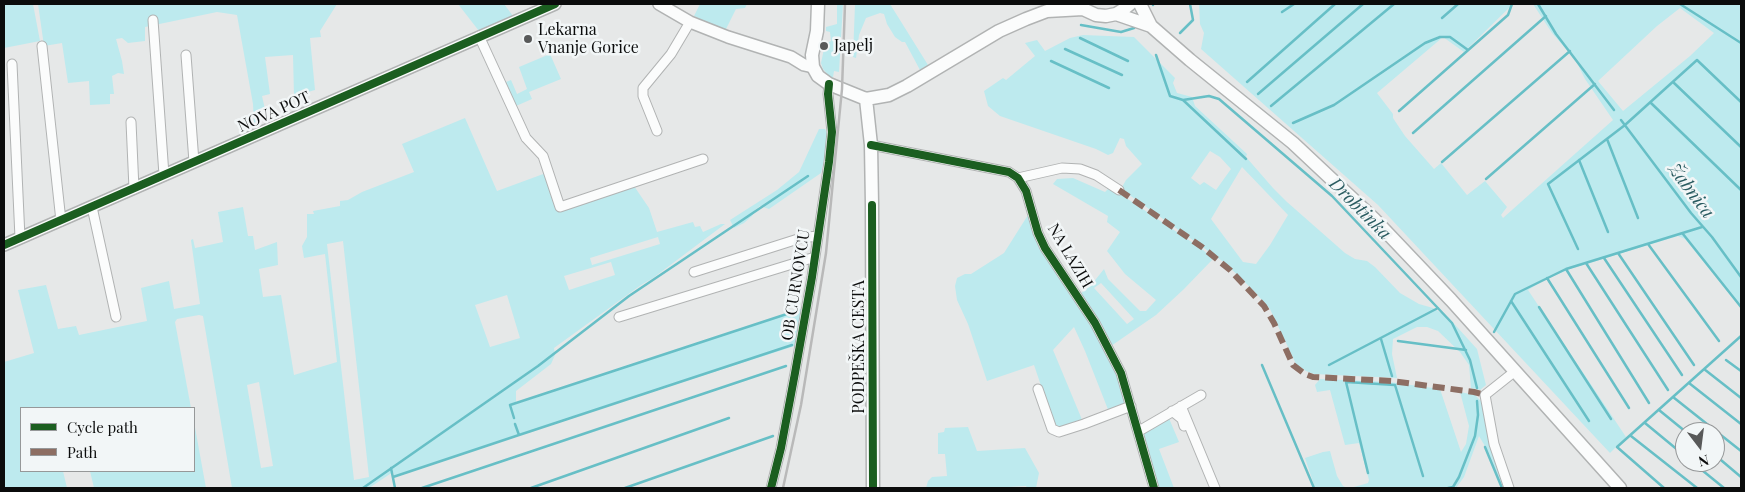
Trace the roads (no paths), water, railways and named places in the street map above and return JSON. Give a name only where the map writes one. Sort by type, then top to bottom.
[{"type":"main road","points":[[818,4],[817,31],[812,61],[818,76],[829,84],[866,99],[890,95],[999,30],[1052,8],[1081,6],[1096,15],[1106,16],[1116,14],[1130,4]]},
{"type":"main road","points":[[1140,4],[1151,26]]},
{"type":"main road","points":[[1116,14],[1151,26],[1293,143],[1374,219],[1451,300],[1620,488]]},
{"type":"main road","name":"PODPEŠKA CESTA","points":[[866,99],[871,145],[873,488]]},
{"type":"street","name":"NOVA POT","points":[[4,245],[555,4]]},
{"type":"street","points":[[659,4],[690,22],[728,37],[791,57],[812,61]]},
{"type":"street","points":[[153,20],[164,175]]},
{"type":"street","points":[[657,131],[643,96],[643,88],[671,54],[690,22]]},
{"type":"street","points":[[479,36],[526,138],[543,156],[560,207],[703,159]]},
{"type":"street","points":[[42,46],[61,221]]},
{"type":"street","points":[[186,55],[194,162]]},
{"type":"street","points":[[12,64],[20,238]]},
{"type":"street","name":"OB CURNOVCU","points":[[771,488],[781,448],[795,372],[832,132],[828,94],[829,84]]},
{"type":"street","points":[[131,122],[134,189]]},
{"type":"street","points":[[871,145],[1010,172],[1018,178],[1062,168],[1080,169],[1096,175],[1119,190]]},
{"type":"street","name":"NA LAZIH","points":[[1018,178],[1026,191],[1038,234],[1045,248],[1095,323],[1122,373],[1154,488]]},
{"type":"street","points":[[92,207],[116,317]]},
{"type":"street","name":"OB CURNOVCU","points":[[694,272],[792,241],[817,236]]},
{"type":"street","name":"OB CURNOVCU","points":[[619,317],[814,257]]},
{"type":"street","points":[[1509,488],[1494,444],[1485,395],[1514,372]]},
{"type":"street","points":[[1038,389],[1052,429],[1059,432],[1131,406]]},
{"type":"street","points":[[1139,431],[1201,395]]},
{"type":"street","points":[[1181,406],[1215,488]]},
{"type":"street","points":[[1172,411],[1182,420],[1208,488]]},
{"type":"waterway","name":"Drobtinka","points":[[1180,33],[1193,20],[1190,4]]},
{"type":"waterway","points":[[1282,12],[1294,4]]},
{"type":"waterway","points":[[1247,82],[1335,4]]},
{"type":"waterway","points":[[1258,94],[1363,4]]},
{"type":"waterway","points":[[1271,106],[1394,4]]},
{"type":"waterway","points":[[1442,18],[1458,4]]},
{"type":"waterway","points":[[1399,111],[1508,15],[1512,4]]},
{"type":"waterway","name":"Žabnica","points":[[1538,4],[1556,34],[1614,110]]},
{"type":"waterway","points":[[1680,4],[1741,43]]},
{"type":"waterway","points":[[1413,133],[1546,16]]},
{"type":"waterway","points":[[1081,25],[1121,32],[1134,28]]},
{"type":"waterway","points":[[1293,123],[1334,105],[1425,43],[1440,37],[1450,37],[1468,50]]},
{"type":"waterway","points":[[1080,38],[1128,61]]},
{"type":"waterway","points":[[1065,49],[1122,75]]},
{"type":"waterway","points":[[1442,162],[1570,51]]},
{"type":"waterway","points":[[1156,55],[1170,96],[1183,100],[1246,159]]},
{"type":"waterway","points":[[1578,249],[1548,184],[1625,125],[1697,60],[1741,102]]},
{"type":"waterway","points":[[1051,61],[1109,88]]},
{"type":"waterway","points":[[1673,82],[1741,147]]},
{"type":"waterway","points":[[1486,179],[1595,84]]},
{"type":"waterway","name":"Drobtinka","points":[[1183,100],[1209,96],[1219,99],[1332,196],[1452,323],[1470,360],[1477,388]]},
{"type":"waterway","points":[[1651,103],[1741,190]]},
{"type":"waterway","name":"Žabnica","points":[[1621,120],[1741,277]]},
{"type":"waterway","points":[[1607,139],[1638,218]]},
{"type":"waterway","points":[[1579,160],[1608,232]]},
{"type":"waterway","points":[[363,488],[538,366],[629,296],[808,176]]},
{"type":"waterway","points":[[1494,332],[1515,294],[1566,269],[1702,227]]},
{"type":"waterway","points":[[1683,234],[1741,307]]},
{"type":"waterway","points":[[1648,244],[1719,341]]},
{"type":"waterway","points":[[1618,253],[1694,365]]},
{"type":"waterway","points":[[1604,258],[1682,375]]},
{"type":"waterway","points":[[1586,263],[1668,390]]},
{"type":"waterway","points":[[1566,269],[1649,403]]},
{"type":"waterway","points":[[1547,278],[1629,408]]},
{"type":"waterway","points":[[1511,301],[1589,421]]},
{"type":"waterway","points":[[1539,307],[1611,419]]},
{"type":"waterway","points":[[1329,365],[1438,308]]},
{"type":"waterway","points":[[514,418],[510,405],[799,310]]},
{"type":"waterway","points":[[1664,488],[1617,447],[1741,336]]},
{"type":"waterway","points":[[1381,339],[1392,376]]},
{"type":"waterway","points":[[1398,341],[1466,350]]},
{"type":"waterway","points":[[519,435],[792,345]]},
{"type":"waterway","points":[[1726,360],[1741,371]]},
{"type":"waterway","points":[[1262,365],[1314,488]]},
{"type":"waterway","points":[[422,488],[786,366]]},
{"type":"waterway","points":[[1704,369],[1741,398]]},
{"type":"waterway","points":[[1368,473],[1346,382],[1395,385],[1423,476]]},
{"type":"waterway","points":[[1689,383],[1741,424]]},
{"type":"waterway","points":[[1673,397],[1741,451]]},
{"type":"waterway","name":"Drobtinka","points":[[1448,488],[1453,487],[1459,477],[1475,436],[1478,415],[1477,401]]},
{"type":"waterway","points":[[1659,410],[1675,423]]},
{"type":"waterway","points":[[531,488],[729,418]]},
{"type":"waterway","points":[[1645,423],[1675,448]]},
{"type":"waterway","points":[[393,477],[519,435],[515,424]]},
{"type":"waterway","points":[[625,488],[773,436]]},
{"type":"waterway","points":[[1631,436],[1697,488]]},
{"type":"waterway","points":[[1485,447],[1502,488]]},
{"type":"waterway","points":[[1725,463],[1741,477]]},
{"type":"waterway","points":[[391,468],[395,488]]},
{"type":"waterway","points":[[1704,472],[1724,488]]},
{"type":"railway","points":[[783,488],[801,405],[826,253],[842,89],[845,4]]},
{"type":"place","name":"Lekarna Vnanje Gorice","points":[[528,39]]},
{"type":"place","name":"Japelj","points":[[824,46]]}]
